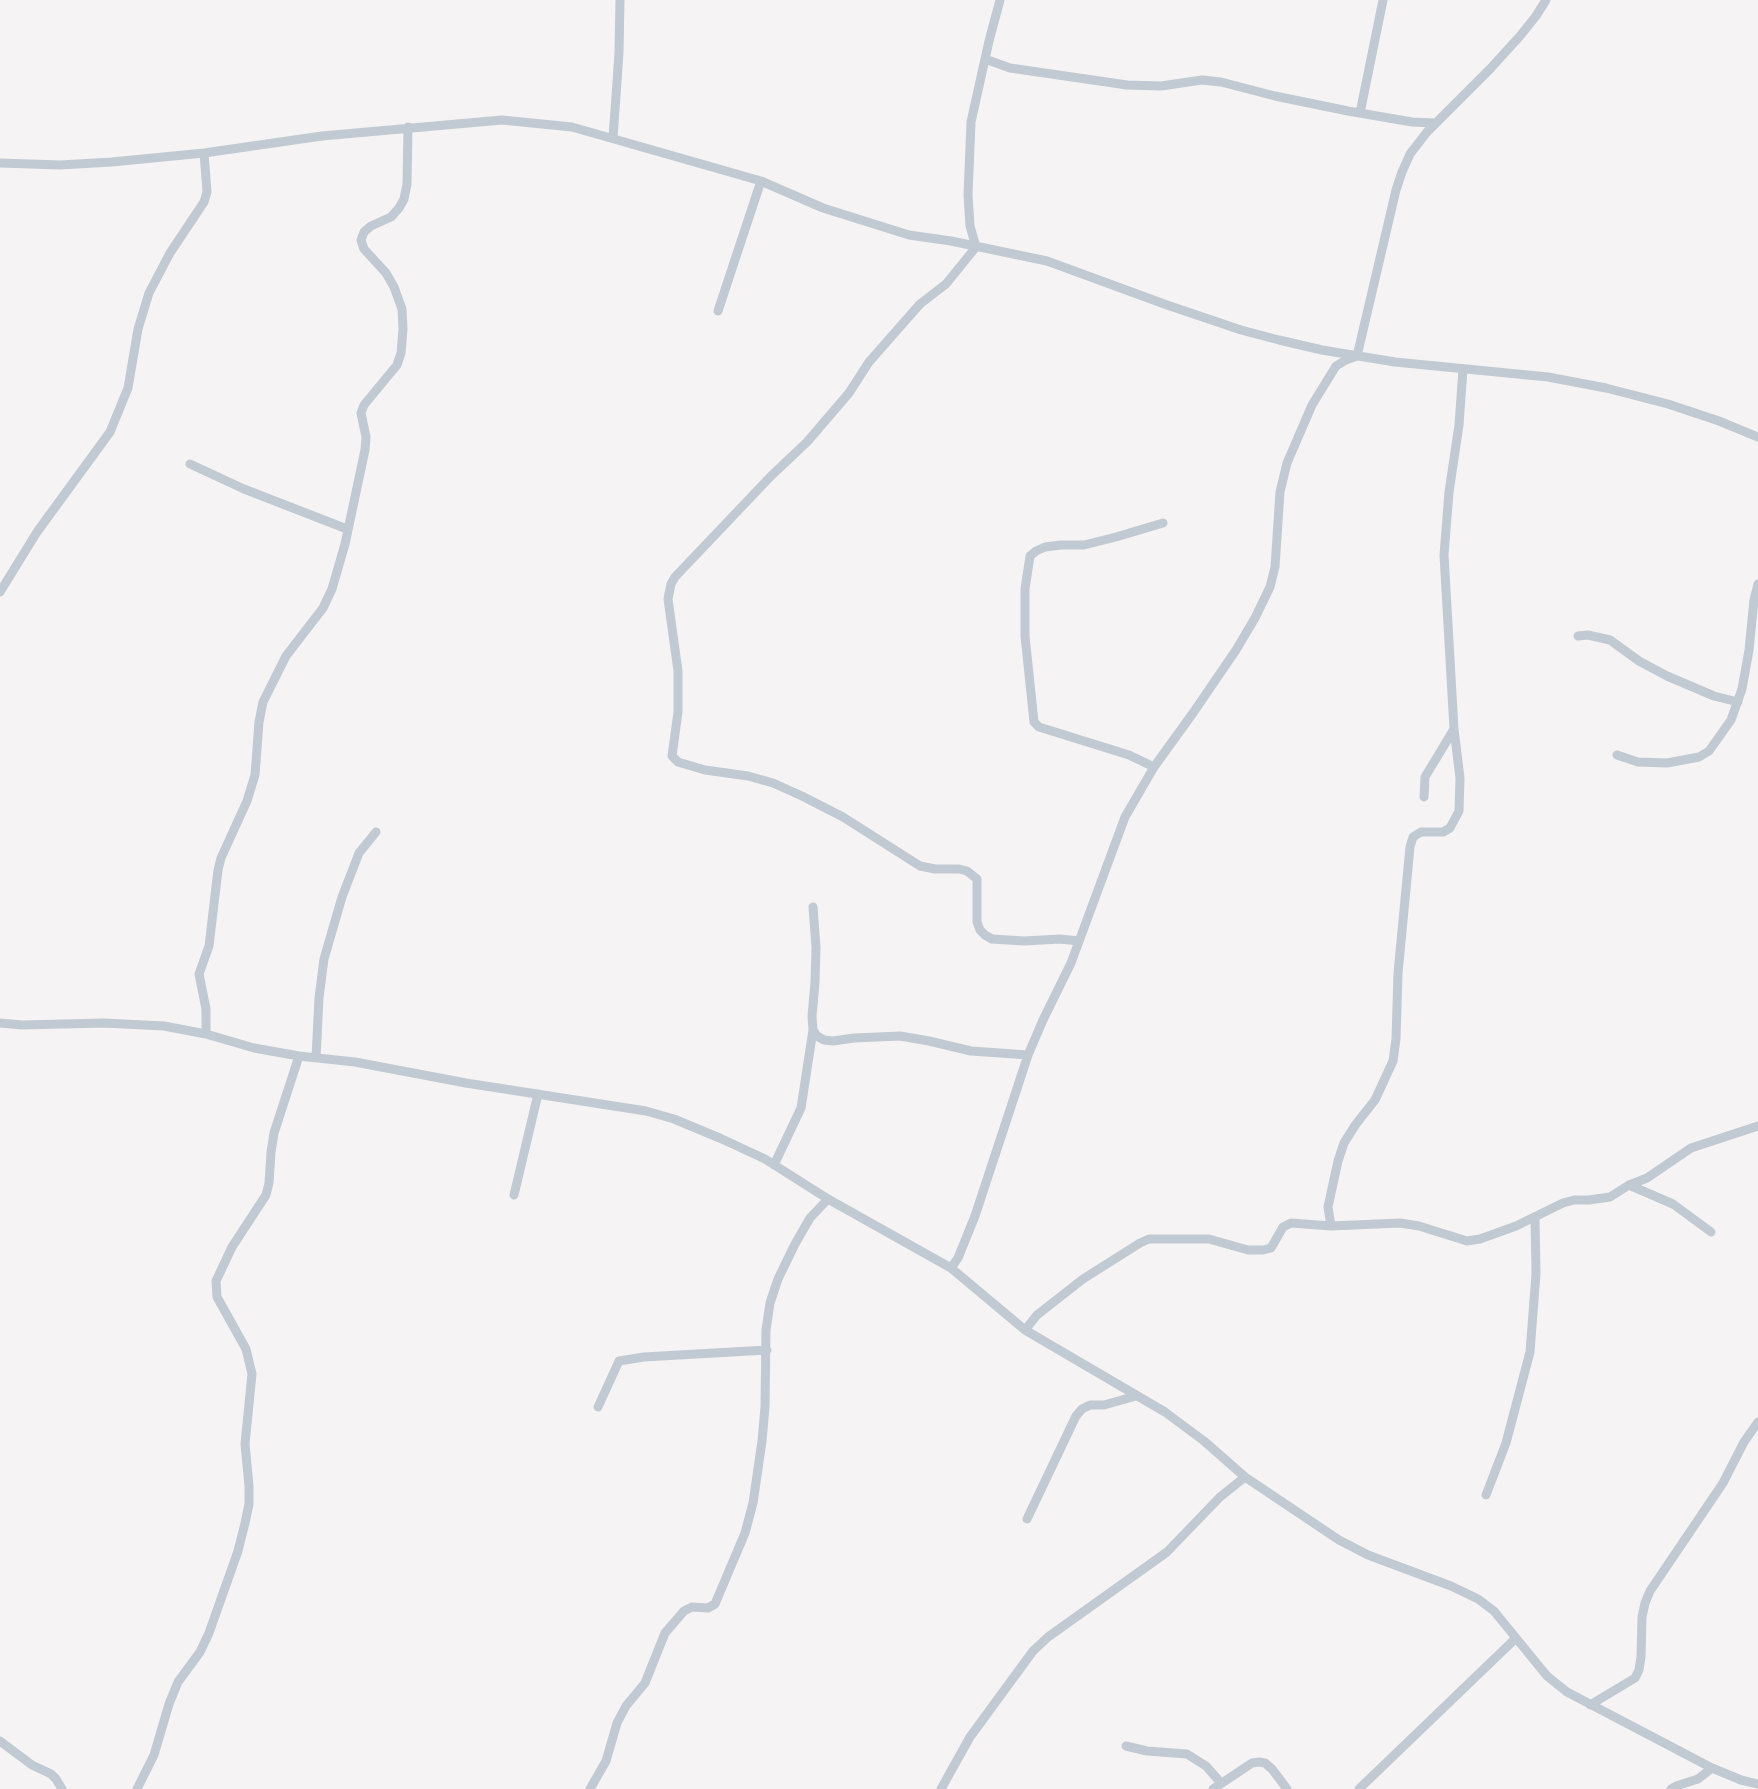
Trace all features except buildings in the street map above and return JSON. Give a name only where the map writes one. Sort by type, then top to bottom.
[{"type":"street","points":[[613,138],[620,0]]},
{"type":"street","points":[[976,247],[970,226],[968,195],[971,122],[1000,0]]},
{"type":"street","points":[[1360,113],[1383,0]]},
{"type":"street","points":[[1357,356],[1396,190],[1410,154],[1436,123],[1490,69],[1536,16],[1546,0]]},
{"type":"street","points":[[985,59],[1010,68],[1127,85],[1161,86],[1202,80],[1221,82],[1275,96],[1360,113],[1412,122],[1436,123]]},
{"type":"street","points":[[0,163],[60,165],[91,163],[204,153],[322,136],[408,127],[502,120],[573,127],[761,181],[823,208],[909,235],[1047,261],[1241,330],[1357,356],[1548,377],[1606,388],[1708,417],[1758,437]]},
{"type":"street","points":[[1412,122],[1418,144]]},
{"type":"street","points":[[206,1034],[206,1009],[199,974],[209,946],[221,858],[247,801],[255,775],[263,702],[286,656],[323,608],[339,568],[365,450],[366,437],[362,413],[364,405],[397,365],[401,353],[402,309],[386,273],[364,249],[361,240],[364,232],[370,226],[390,217],[404,199],[407,184],[408,127]]},
{"type":"street","points":[[0,592],[21,557],[114,424],[128,388],[138,328],[149,293],[170,253],[204,202],[207,192],[204,153]]},
{"type":"street","points":[[718,311],[761,181]]},
{"type":"street","points":[[976,247],[946,284],[920,304],[869,362],[849,393],[807,442],[771,476],[675,577],[668,599],[678,681],[678,712],[672,756],[678,762],[705,770],[748,776],[773,783],[843,817],[921,866],[935,869],[959,869],[973,874],[977,879],[977,922],[980,930],[992,939],[1079,941]]},
{"type":"street","points":[[951,1268],[958,1258],[975,1216],[1028,1055],[1071,963],[1125,817],[1154,767],[1199,705],[1255,618],[1270,587],[1275,567],[1280,492],[1287,463],[1297,437],[1312,405],[1336,366],[1357,356]]},
{"type":"street","points":[[1331,1226],[1328,1207],[1344,1143],[1375,1100],[1393,1061],[1398,973],[1410,847],[1413,837],[1421,832],[1443,832],[1450,828],[1456,820],[1458,811],[1460,778],[1454,729],[1444,555],[1463,369]]},
{"type":"street","points":[[190,464],[244,489],[347,529]]},
{"type":"street","points":[[1154,767],[1129,755],[1039,727],[1034,722],[1025,636],[1025,589],[1029,556],[1036,550],[1061,545],[1084,545],[1163,523]]},
{"type":"street","points":[[1617,755],[1638,762],[1667,763],[1699,757],[1709,752],[1731,720],[1738,702],[1744,680],[1751,618],[1758,584]]},
{"type":"street","points":[[1578,636],[1588,635],[1610,640],[1667,676],[1714,696],[1738,702]]},
{"type":"street","points":[[1424,797],[1425,777],[1454,729]]},
{"type":"street","points":[[316,1058],[315,1040],[324,958],[342,897],[359,853],[376,832]]},
{"type":"street","points":[[774,1165],[801,1108],[813,1030],[816,947],[813,907]]},
{"type":"street","points":[[0,1023],[22,1025],[104,1023],[164,1026],[206,1034],[254,1048],[299,1056],[355,1062],[466,1083],[646,1111],[674,1119],[722,1139],[774,1165],[828,1199],[951,1268],[1025,1330],[1165,1412],[1197,1435],[1245,1477],[1339,1540],[1368,1555],[1478,1599],[1494,1611],[1547,1676],[1567,1692],[1712,1768],[1741,1780],[1758,1784]]},
{"type":"street","points":[[813,1030],[824,1040],[900,1036],[971,1051],[1028,1055]]},
{"type":"street","points":[[137,1789],[154,1755],[178,1682],[200,1652],[209,1633],[235,1561],[245,1523],[249,1504],[249,1485],[245,1444],[252,1374],[246,1350],[217,1297],[216,1281],[232,1247],[266,1195],[274,1133],[299,1056]]},
{"type":"street","points":[[514,1195],[538,1094]]},
{"type":"street","points":[[1025,1330],[1037,1314],[1083,1279],[1149,1239],[1209,1239],[1248,1250],[1263,1250],[1271,1248],[1283,1227],[1291,1223],[1331,1226],[1400,1223],[1419,1226],[1467,1241],[1496,1234],[1563,1203],[1610,1197],[1629,1185],[1647,1178],[1691,1148],[1758,1126]]},
{"type":"street","points":[[1629,1185],[1673,1204],[1711,1232]]},
{"type":"street","points":[[590,1789],[606,1761],[617,1723],[626,1706],[645,1683],[665,1633],[684,1611],[692,1607],[708,1608],[715,1604],[745,1533],[753,1503],[762,1441],[766,1330],[770,1302],[778,1279],[810,1218],[828,1199]]},
{"type":"street","points":[[1486,1494],[1506,1443],[1530,1352],[1536,1274],[1535,1217]]},
{"type":"street","points":[[598,1407],[619,1361],[644,1357],[767,1350]]},
{"type":"street","points":[[1027,1519],[1076,1416],[1082,1409],[1090,1405],[1104,1405],[1136,1396]]},
{"type":"street","points":[[1590,1706],[1635,1678],[1641,1657],[1642,1617],[1650,1591],[1723,1483],[1744,1442],[1758,1422]]},
{"type":"street","points":[[941,1789],[970,1737],[1033,1652],[1048,1637],[1167,1552],[1220,1497],[1245,1477]]},
{"type":"street","points":[[1359,1789],[1515,1639]]},
{"type":"street","points":[[0,1741],[32,1765],[51,1773],[62,1789]]},
{"type":"street","points":[[1126,1746],[1147,1751],[1187,1754],[1206,1766],[1217,1786],[1252,1763],[1265,1763],[1287,1789]]},
{"type":"street","points":[[1671,1789],[1698,1779],[1712,1768]]}]
